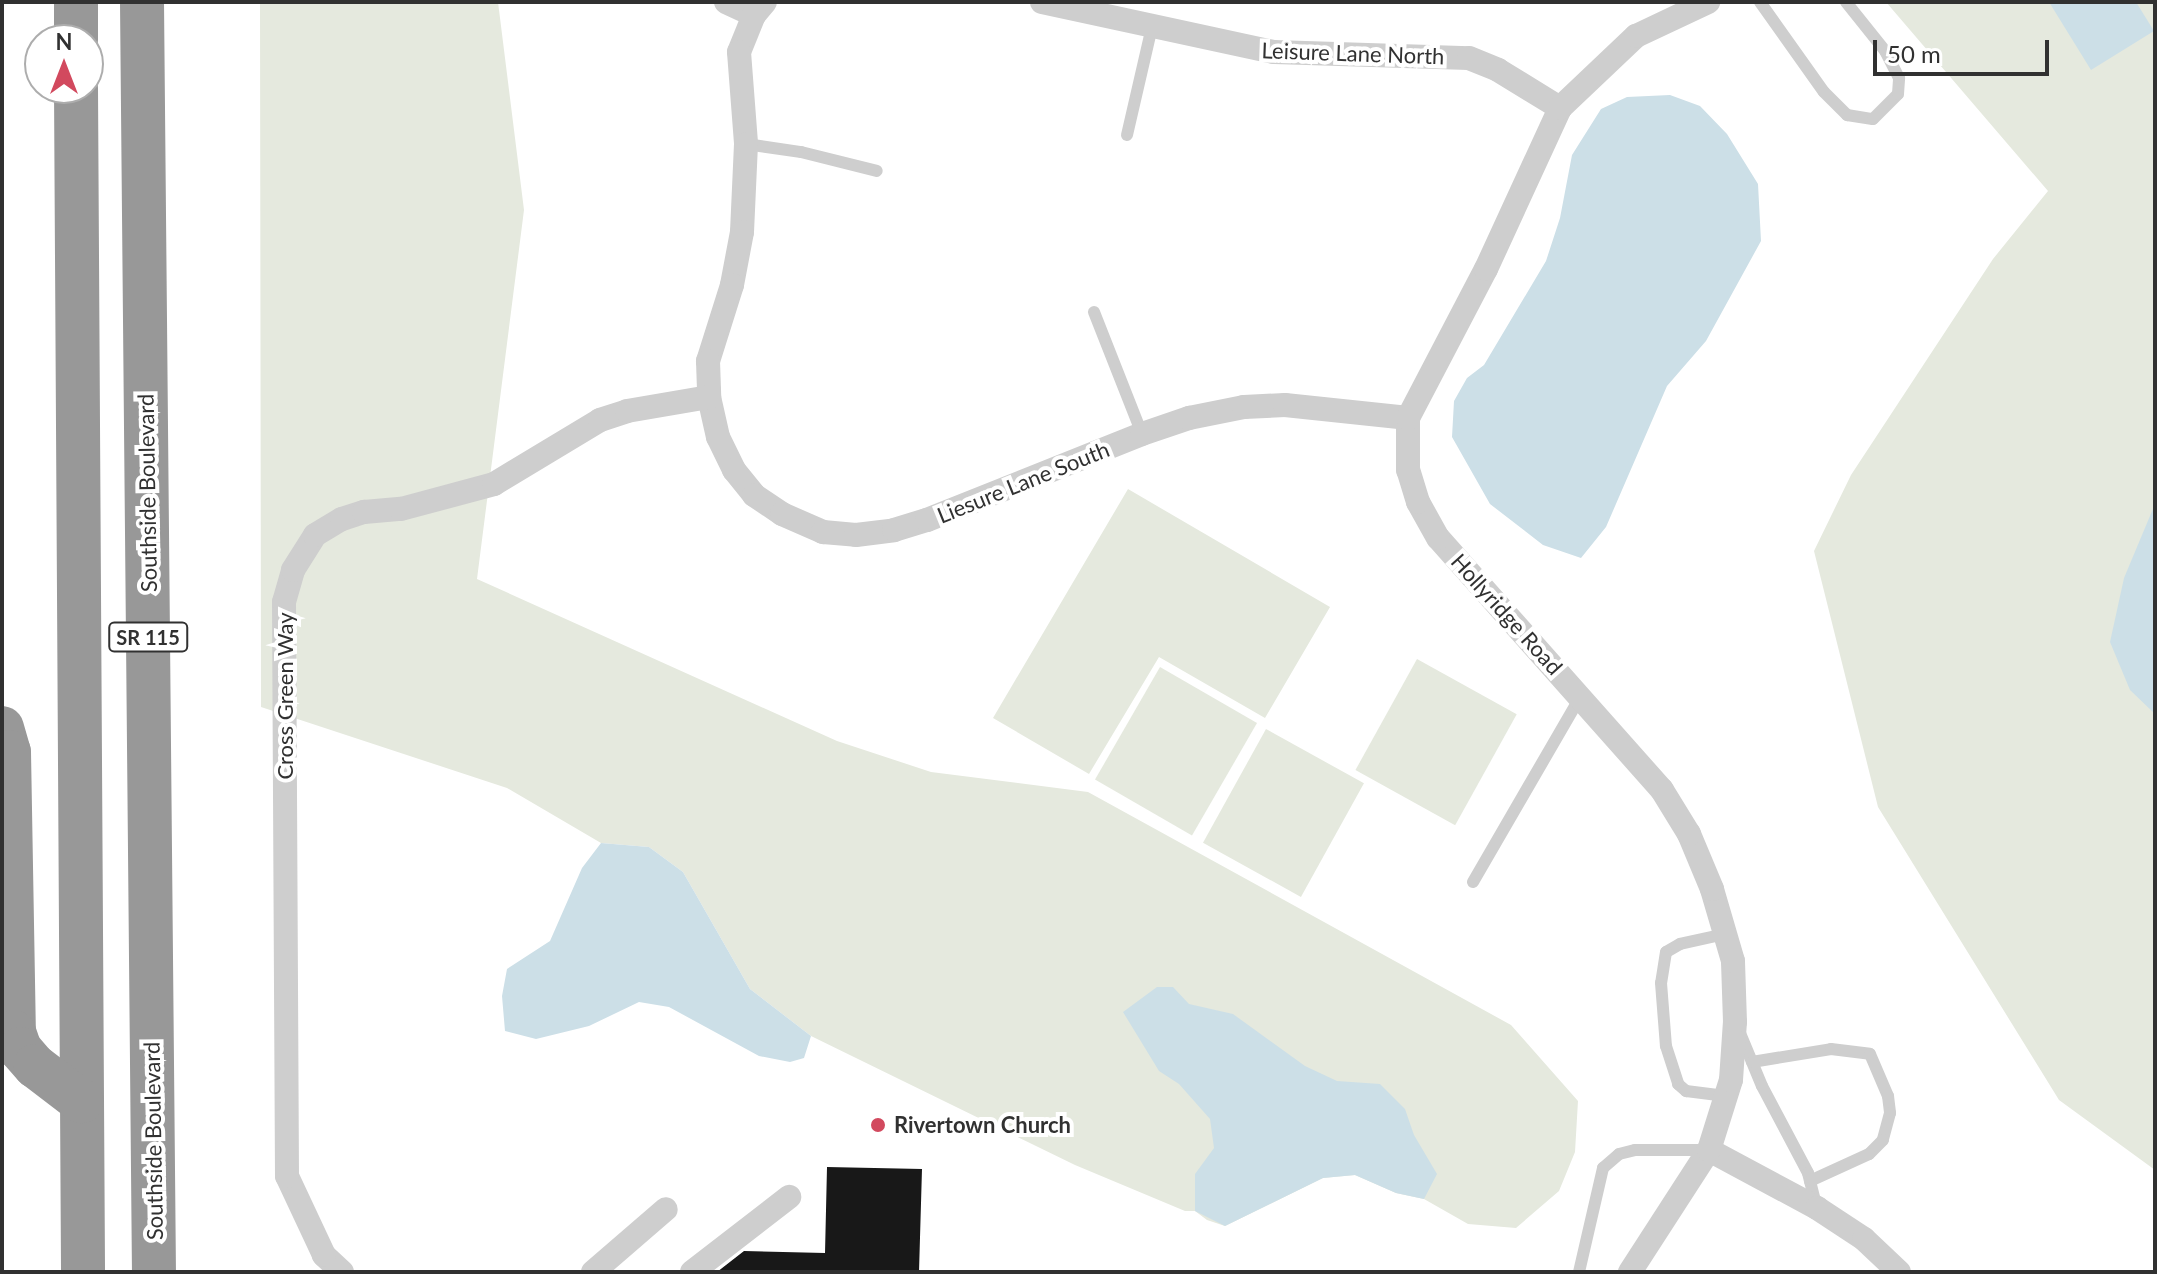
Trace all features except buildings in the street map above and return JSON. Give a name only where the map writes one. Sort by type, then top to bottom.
[{"type":"highway","points":[[76,2],[76,24]]},
{"type":"highway","name":"Southside Boulevard","points":[[142,2],[154,1272]]},
{"type":"highway","name":"SR 115","points":[[76,104],[83,1272]]},
{"type":"highway","points":[[2,728],[9,752],[14,1032],[20,1049],[35,1066],[81,1101]]},
{"type":"street","points":[[709,397],[708,361],[732,285],[742,232],[746,144],[739,52],[760,8],[726,2]]},
{"type":"street","name":"Leisure Lane North","points":[[1042,2],[1274,52],[1469,58],[1498,70],[1560,108]]},
{"type":"street","name":"Hollyridge Road","points":[[1630,1272],[1709,1150],[1731,1080],[1735,1022],[1733,961],[1712,889],[1689,834],[1662,790],[1438,538],[1418,502],[1408,470],[1408,418],[1486,269],[1560,108],[1636,36],[1708,2]]},
{"type":"street","name":"Liesure Lane South","points":[[709,397],[718,437],[734,470],[754,495],[782,514],[823,532],[856,535],[927,520],[1189,418],[1244,407],[1285,405],[1408,418]]},
{"type":"street","name":"Cross Green Way","points":[[342,1272],[324,1255],[301,1213],[287,1176],[284,602],[293,570],[315,535],[342,519],[401,509],[494,484],[600,420],[627,411],[709,397]]},
{"type":"street","points":[[1709,1150],[1817,1208],[1864,1239],[1899,1272]]},
{"type":"street","points":[[692,1272],[789,1197]]},
{"type":"street","points":[[593,1272],[666,1209]]},
{"type":"lane","points":[[1760,2],[1824,92],[1847,115],[1873,119],[1898,94],[1899,78],[1886,52],[1846,2]]},
{"type":"lane","points":[[1127,135],[1152,27]]},
{"type":"lane","points":[[746,144],[801,152],[877,171]]},
{"type":"lane","points":[[1094,312],[1142,434]]},
{"type":"lane","points":[[1473,882],[1581,696]]},
{"type":"lane","points":[[1725,934],[1680,944],[1666,952],[1661,983],[1666,1046],[1678,1084],[1686,1091],[1726,1096]]},
{"type":"lane","points":[[1735,1022],[1810,1181],[1817,1208]]},
{"type":"lane","points":[[1752,1062],[1831,1049],[1870,1054],[1888,1096],[1890,1113],[1883,1140],[1869,1154],[1810,1181]]},
{"type":"lane","points":[[1579,1272],[1603,1168],[1619,1154],[1635,1150],[1709,1150]]},
{"type":"shaded area","points":[[260,2],[498,2],[524,210],[477,579],[837,741],[931,772],[1088,792],[1511,1025],[1578,1101],[1575,1152],[1559,1191],[1516,1228],[1468,1224],[1424,1199],[1396,1193],[1355,1175],[1323,1178],[1225,1226],[1207,1220],[1195,1211],[1185,1211],[1075,1165],[811,1036],[750,989],[683,872],[649,847],[601,843],[507,788],[261,707]]},
{"type":"shaded area","points":[[1886,2],[2155,2],[2155,1170],[2059,1100],[1878,807],[1814,551],[1851,475],[1993,259],[2048,191]]},
{"type":"shaded area","points":[[2049,2],[2136,2],[2154,31],[2091,70]]},
{"type":"shaded area","points":[[1670,95],[1700,106],[1727,134],[1758,184],[1761,241],[1706,341],[1667,386],[1606,527],[1581,558],[1543,545],[1490,504],[1452,437],[1454,401],[1467,378],[1484,365],[1546,261],[1560,218],[1572,155],[1601,109],[1627,97]]},
{"type":"shaded area","points":[[1128,489],[1330,607],[1265,718],[1159,657],[1089,774],[993,718]]},
{"type":"shaded area","points":[[2155,504],[2155,714],[2130,690],[2110,642],[2124,578]]},
{"type":"shaded area","points":[[1417,659],[1517,714],[1455,825],[1355,770]]},
{"type":"shaded area","points":[[1160,667],[1257,723],[1192,836],[1095,780]]},
{"type":"shaded area","points":[[1266,729],[1364,783],[1301,897],[1203,843]]},
{"type":"shaded area","points":[[601,843],[649,847],[683,872],[750,989],[811,1036],[804,1058],[790,1062],[759,1056],[669,1007],[639,1002],[589,1026],[536,1039],[505,1031],[502,996],[507,969],[550,941],[582,868]]},
{"type":"shaded area","points":[[1157,987],[1173,987],[1189,1004],[1233,1014],[1305,1066],[1337,1081],[1380,1084],[1405,1109],[1414,1135],[1437,1174],[1424,1199],[1396,1193],[1355,1175],[1323,1178],[1225,1226],[1195,1211],[1195,1174],[1214,1148],[1210,1119],[1179,1084],[1159,1071],[1123,1012]]},
{"type":"place","name":"Rivertown Church","points":[[878,1125]]}]
